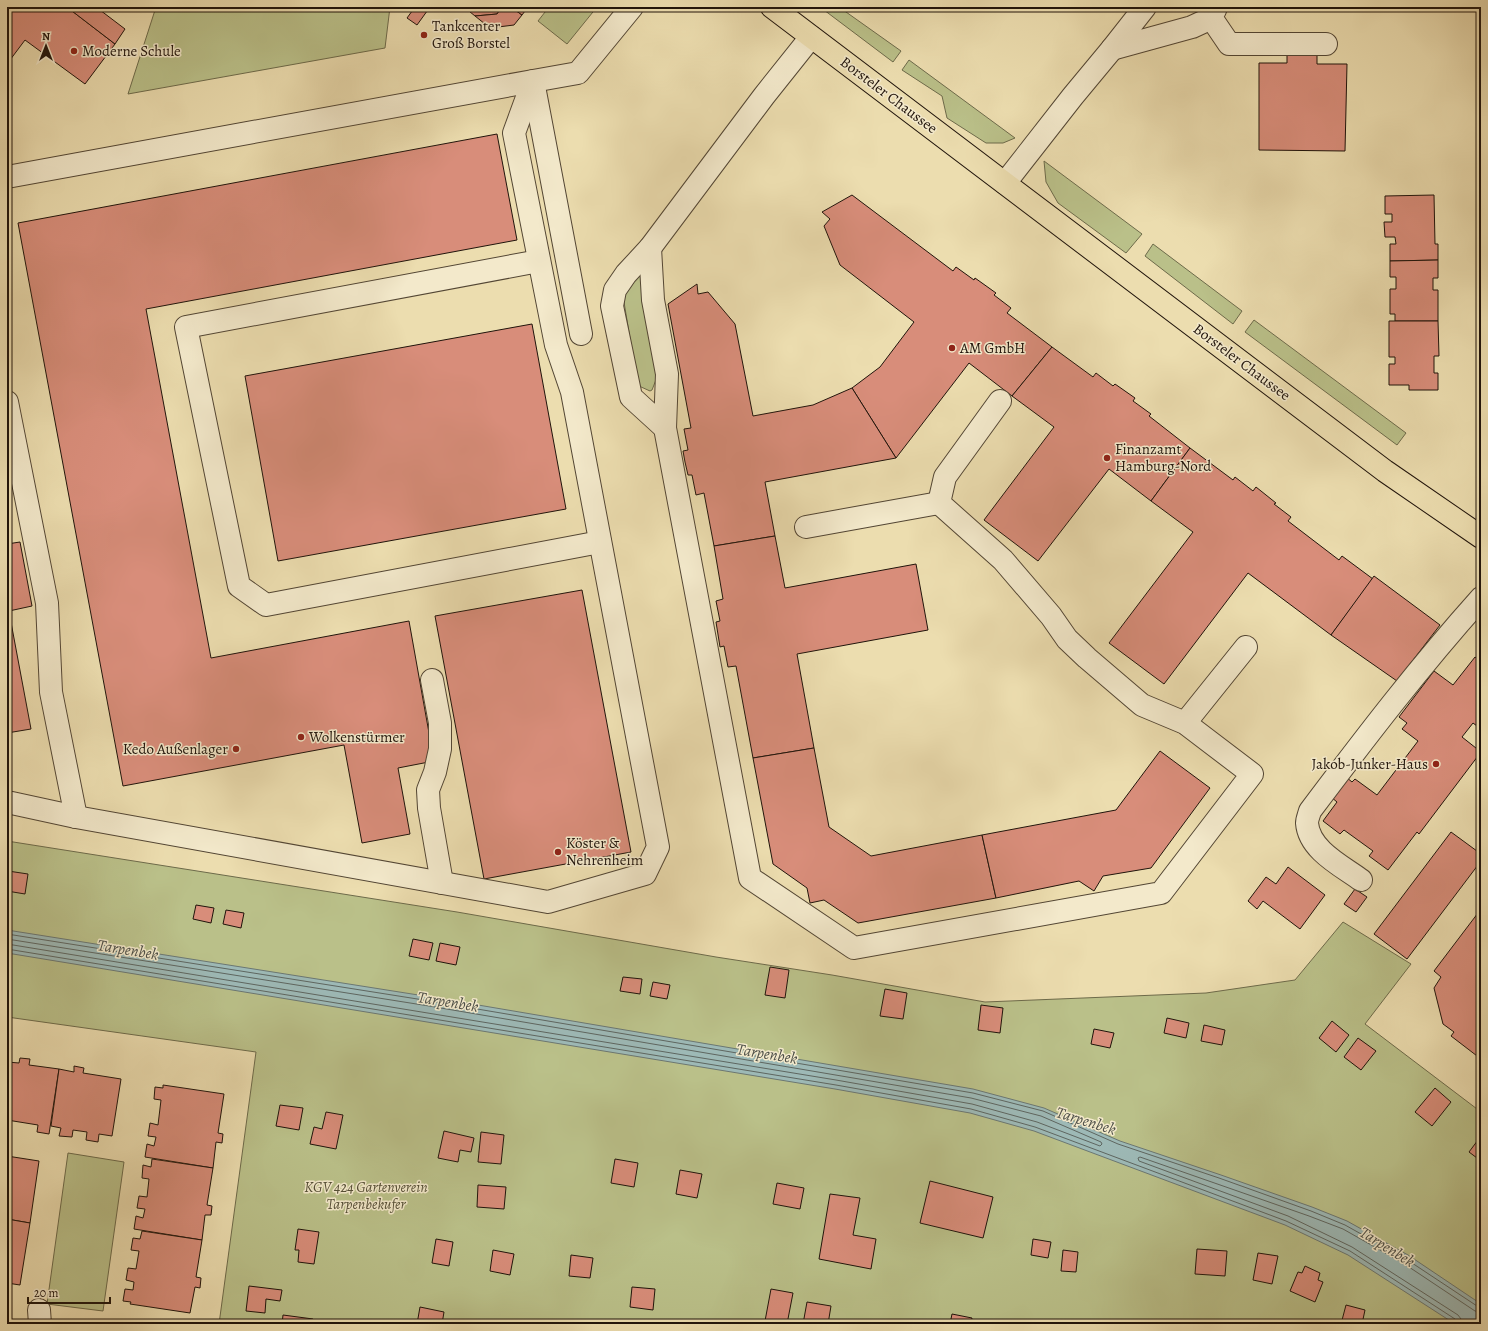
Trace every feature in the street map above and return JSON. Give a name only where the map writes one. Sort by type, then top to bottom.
[{"type":"main road","name":"Borsteler Chaussee","points":[[772,7],[1385,471],[1481,537]]},
{"type":"street","points":[[7,177],[578,73],[632,7]]},
{"type":"street","points":[[1005,183],[1145,7]]},
{"type":"street","points":[[1112,49],[1192,26],[1205,21],[1213,12],[1229,44],[1326,44]]},
{"type":"street","points":[[665,428],[630,397],[612,306],[615,290],[626,274],[650,248],[764,96],[811,37]]},
{"type":"street","points":[[7,802],[76,817],[548,902],[645,874],[658,847],[572,392],[556,345],[514,134],[533,81]]},
{"type":"street","points":[[533,81],[581,334]]},
{"type":"street","points":[[650,248],[653,300],[666,374],[665,428],[750,878],[854,948],[1161,893],[1252,774],[1185,723],[1142,704],[1087,658],[1067,639],[1051,616],[1003,560],[939,502]]},
{"type":"street","points":[[539,261],[186,327],[239,586],[266,605],[600,542]]},
{"type":"street","points":[[939,502],[945,477],[1000,401]]},
{"type":"street","points":[[7,402],[46,603],[51,692],[76,817]]},
{"type":"street","points":[[806,527],[939,502]]},
{"type":"street","points":[[1361,880],[1319,850],[1310,836],[1307,822],[1310,811],[1394,700],[1481,598]]},
{"type":"street","points":[[1185,723],[1246,647]]},
{"type":"street","points":[[432,680],[440,723],[440,749],[435,772],[428,790],[429,808],[442,883]]},
{"type":"green space","points":[[156,7],[390,7],[385,48],[128,94]]},
{"type":"green space","points":[[549,7],[597,7],[567,44],[538,21]]},
{"type":"green space","points":[[820,7],[839,7],[901,51],[893,62]]},
{"type":"green space","points":[[909,60],[1015,138],[1003,143],[986,143],[947,118],[942,96],[902,70]]},
{"type":"green space","points":[[1044,161],[1142,234],[1126,253],[1058,203],[1046,182]]},
{"type":"green space","points":[[1153,244],[1242,311],[1233,324],[1145,256]]},
{"type":"green space","points":[[641,270],[659,372],[652,390],[650,391],[639,386],[637,381],[624,302],[625,294]]},
{"type":"green space","points":[[1254,320],[1406,433],[1397,445],[1245,332]]},
{"type":"green space","name":"KGV 424 Gartenverein Tarpenbekufer","points":[[7,841],[457,912],[985,1002],[1206,993],[1295,980],[1343,922],[1411,964],[1365,1024],[1481,1112],[1481,1324],[219,1324],[256,1052],[7,1017]]},
{"type":"green space","points":[[68,1153],[124,1162],[103,1311],[47,1304]]},
{"type":"water","name":"Tarpenbek","points":[[7,930],[431,997],[973,1089],[1044,1108],[1120,1141],[1312,1207],[1347,1221],[1408,1255],[1481,1304],[1481,1324],[1455,1324],[1348,1255],[1285,1225],[1034,1131],[970,1113],[835,1089],[7,953]]},
{"type":"building","points":[[7,7],[75,7],[72,11],[115,44],[85,84],[25,40],[7,64]]},
{"type":"building","points":[[75,7],[96,7],[125,29],[115,44],[72,11]]},
{"type":"building","points":[[415,7],[430,7],[417,25],[407,18]]},
{"type":"building","points":[[464,7],[502,7],[497,14],[475,16]]},
{"type":"building","points":[[502,7],[511,7],[522,15],[514,25],[490,28],[475,16],[497,14]]},
{"type":"building","points":[[511,7],[528,7],[522,15]]},
{"type":"building","points":[[1287,46],[1317,46],[1317,64],[1347,64],[1345,151],[1259,150],[1259,63],[1287,63]]},
{"type":"building","points":[[497,134],[517,240],[146,309],[211,658],[409,621],[434,761],[398,768],[410,834],[362,843],[344,745],[123,786],[18,223]]},
{"type":"building","points":[[852,195],[953,271],[956,267],[996,293],[994,295],[1011,308],[1007,313],[1052,347],[1012,396],[969,363],[896,458],[852,388],[880,367],[914,322],[840,265],[824,226],[830,219],[822,212]]},
{"type":"building","points":[[1434,195],[1435,244],[1438,244],[1438,260],[1390,261],[1390,244],[1396,244],[1395,237],[1385,237],[1384,222],[1392,222],[1392,214],[1385,214],[1385,196]]},
{"type":"building","points":[[1438,260],[1438,278],[1433,278],[1433,290],[1438,290],[1438,321],[1395,321],[1395,314],[1390,314],[1390,289],[1396,289],[1396,277],[1390,277],[1390,261]]},
{"type":"building","points":[[697,284],[698,294],[708,292],[735,324],[753,416],[813,405],[852,388],[896,458],[765,482],[775,536],[714,546],[704,493],[696,495],[692,475],[688,475],[685,462],[683,451],[688,450],[684,429],[691,428],[668,304]]},
{"type":"building","points":[[1389,321],[1438,321],[1439,356],[1434,356],[1434,373],[1438,373],[1438,390],[1409,390],[1409,385],[1389,385],[1389,364],[1395,364],[1395,357],[1389,357]]},
{"type":"building","points":[[532,324],[566,509],[278,561],[245,376]]},
{"type":"building","name":"Finanzamt Hamburg-Nord","points":[[1052,347],[1093,377],[1096,373],[1113,386],[1115,384],[1135,398],[1133,401],[1151,414],[1149,416],[1190,448],[1151,501],[1109,469],[1038,561],[984,520],[1054,427],[1012,396]]},
{"type":"building","points":[[1190,448],[1233,480],[1235,477],[1253,491],[1256,487],[1291,517],[1288,521],[1339,560],[1342,556],[1373,579],[1331,635],[1248,573],[1164,684],[1109,643],[1193,532],[1151,501]]},
{"type":"building","points":[[775,536],[785,588],[916,564],[928,630],[797,654],[814,748],[753,758],[736,666],[728,667],[724,646],[720,647],[716,622],[720,621],[716,601],[723,599],[714,546]]},
{"type":"building","points":[[20,542],[32,606],[9,611],[7,601],[7,544]]},
{"type":"building","points":[[1374,576],[1440,625],[1397,681],[1331,635]]},
{"type":"building","points":[[582,590],[631,852],[484,879],[435,616]]},
{"type":"building","points":[[7,601],[31,729],[7,733]]},
{"type":"building","name":"Jakob-Junker-Haus","points":[[1475,657],[1481,661],[1481,729],[1473,723],[1462,737],[1481,752],[1419,834],[1417,832],[1388,870],[1369,856],[1373,851],[1344,830],[1340,834],[1323,821],[1337,802],[1331,797],[1346,777],[1352,782],[1355,779],[1377,795],[1418,741],[1402,729],[1407,723],[1399,717],[1434,671],[1453,685]]},
{"type":"building","points":[[814,748],[829,827],[871,856],[982,835],[996,898],[858,923],[824,900],[810,903],[807,888],[773,864],[753,758]]},
{"type":"building","points":[[1160,751],[1210,788],[1151,868],[1103,876],[1094,891],[1079,881],[996,898],[982,835],[1116,810]]},
{"type":"building","points":[[1451,832],[1481,854],[1481,861],[1407,959],[1374,934]]},
{"type":"building","points":[[1288,867],[1325,895],[1300,929],[1263,901],[1257,909],[1248,901],[1266,877],[1276,884]]},
{"type":"building","points":[[8,871],[28,874],[25,894],[7,891]]},
{"type":"building","points":[[1355,889],[1367,897],[1356,912],[1344,904]]},
{"type":"building","points":[[196,905],[214,908],[211,923],[193,919]]},
{"type":"building","points":[[1481,909],[1481,1059],[1451,1036],[1454,1032],[1443,1024],[1434,988],[1441,977],[1434,971]]},
{"type":"building","points":[[226,910],[244,913],[241,928],[223,924]]},
{"type":"building","points":[[413,939],[433,943],[429,960],[409,956]]},
{"type":"building","points":[[440,943],[460,947],[456,965],[436,961]]},
{"type":"building","points":[[770,967],[789,970],[785,998],[765,995]]},
{"type":"building","points":[[623,977],[642,979],[640,994],[620,991]]},
{"type":"building","points":[[653,982],[670,985],[667,999],[650,996]]},
{"type":"building","points":[[885,989],[907,993],[903,1019],[880,1016]]},
{"type":"building","points":[[981,1005],[1003,1008],[1000,1033],[978,1030]]},
{"type":"building","points":[[1167,1018],[1189,1023],[1186,1038],[1164,1033]]},
{"type":"building","points":[[1332,1021],[1349,1035],[1336,1052],[1319,1038]]},
{"type":"building","points":[[1204,1025],[1225,1030],[1222,1045],[1201,1041]]},
{"type":"building","points":[[1094,1029],[1114,1033],[1110,1048],[1091,1044]]},
{"type":"building","points":[[1358,1038],[1376,1051],[1361,1070],[1344,1057]]},
{"type":"building","points":[[20,1058],[30,1059],[29,1065],[59,1069],[49,1134],[37,1132],[38,1125],[7,1120],[7,1062],[19,1063]]},
{"type":"building","points":[[74,1066],[84,1068],[83,1073],[121,1079],[112,1136],[99,1134],[98,1142],[86,1140],[87,1132],[73,1130],[72,1137],[59,1136],[61,1128],[51,1126],[59,1069],[74,1072]]},
{"type":"building","points":[[163,1085],[224,1094],[218,1133],[223,1134],[222,1143],[216,1142],[213,1168],[145,1157],[147,1144],[154,1146],[156,1137],[148,1136],[150,1123],[158,1125],[161,1100],[154,1099],[155,1087],[163,1088]]},
{"type":"building","points":[[1435,1088],[1451,1102],[1432,1126],[1415,1112]]},
{"type":"building","points":[[280,1105],[303,1108],[299,1130],[276,1126]]},
{"type":"building","points":[[326,1112],[343,1115],[336,1149],[310,1144],[314,1127],[322,1129]]},
{"type":"building","points":[[444,1131],[474,1138],[471,1152],[460,1150],[458,1162],[438,1158]]},
{"type":"building","points":[[481,1132],[504,1135],[501,1164],[478,1162]]},
{"type":"building","points":[[1481,1136],[1481,1161],[1469,1152]]},
{"type":"building","points":[[7,1156],[39,1161],[30,1223],[7,1219]]},
{"type":"building","points":[[152,1159],[213,1168],[207,1205],[212,1206],[211,1215],[205,1215],[202,1240],[134,1229],[136,1216],[143,1218],[145,1209],[137,1208],[139,1196],[147,1197],[149,1179],[142,1178],[143,1165],[151,1167]]},
{"type":"building","points":[[615,1159],[638,1163],[634,1187],[611,1183]]},
{"type":"building","points":[[680,1170],[702,1174],[697,1198],[676,1194]]},
{"type":"building","points":[[930,1181],[993,1197],[983,1238],[920,1223]]},
{"type":"building","points":[[777,1183],[804,1188],[800,1209],[773,1204]]},
{"type":"building","points":[[478,1185],[506,1187],[504,1209],[477,1207]]},
{"type":"building","points":[[830,1194],[860,1198],[853,1235],[876,1239],[871,1269],[819,1259]]},
{"type":"building","points":[[7,1219],[30,1223],[20,1285],[7,1283]]},
{"type":"building","points":[[298,1229],[319,1232],[314,1264],[298,1262],[299,1250],[295,1250]]},
{"type":"building","points":[[142,1231],[202,1240],[196,1277],[201,1278],[200,1288],[195,1287],[190,1313],[130,1304],[131,1302],[123,1301],[125,1289],[133,1290],[134,1282],[126,1280],[128,1268],[136,1269],[139,1251],[131,1250],[133,1238],[140,1239]]},
{"type":"building","points":[[436,1239],[453,1242],[449,1266],[432,1263]]},
{"type":"building","points":[[1033,1239],[1051,1242],[1048,1258],[1031,1255]]},
{"type":"building","points":[[1197,1249],[1227,1251],[1225,1276],[1195,1274]]},
{"type":"building","points":[[493,1250],[514,1254],[510,1275],[490,1271]]},
{"type":"building","points":[[1063,1250],[1078,1252],[1076,1272],[1061,1271]]},
{"type":"building","points":[[1258,1253],[1278,1256],[1272,1284],[1253,1280]]},
{"type":"building","points":[[571,1255],[593,1258],[590,1278],[569,1276]]},
{"type":"building","points":[[1305,1266],[1320,1273],[1318,1280],[1323,1282],[1315,1302],[1290,1291],[1298,1272],[1302,1273]]},
{"type":"building","points":[[249,1286],[282,1290],[280,1301],[266,1299],[265,1313],[246,1311]]},
{"type":"building","points":[[632,1287],[655,1289],[653,1310],[630,1307]]},
{"type":"building","points":[[771,1289],[793,1293],[787,1324],[765,1321]]},
{"type":"building","points":[[807,1302],[831,1306],[828,1324],[803,1324]]},
{"type":"building","points":[[1346,1305],[1365,1310],[1362,1324],[1341,1324]]},
{"type":"building","points":[[420,1307],[444,1312],[442,1324],[417,1324]]},
{"type":"building","points":[[952,1314],[972,1318],[971,1324],[950,1324]]},
{"type":"building","points":[[283,1315],[313,1319],[312,1324],[282,1324]]},
{"type":"place","name":"Tankcenter Groß Borstel","points":[[424,35]]},
{"type":"place","name":"Moderne Schule","points":[[74,51]]},
{"type":"place","name":"AM GmbH","points":[[952,348]]},
{"type":"place","name":"Finanzamt Hamburg-Nord","points":[[1107,458]]},
{"type":"place","name":"Wolkenstürmer","points":[[301,737]]},
{"type":"place","name":"Kedo Außenlager","points":[[236,749]]},
{"type":"place","name":"Jakob-Junker-Haus","points":[[1436,764]]},
{"type":"place","name":"Köster & Nehrenheim","points":[[558,852]]}]
